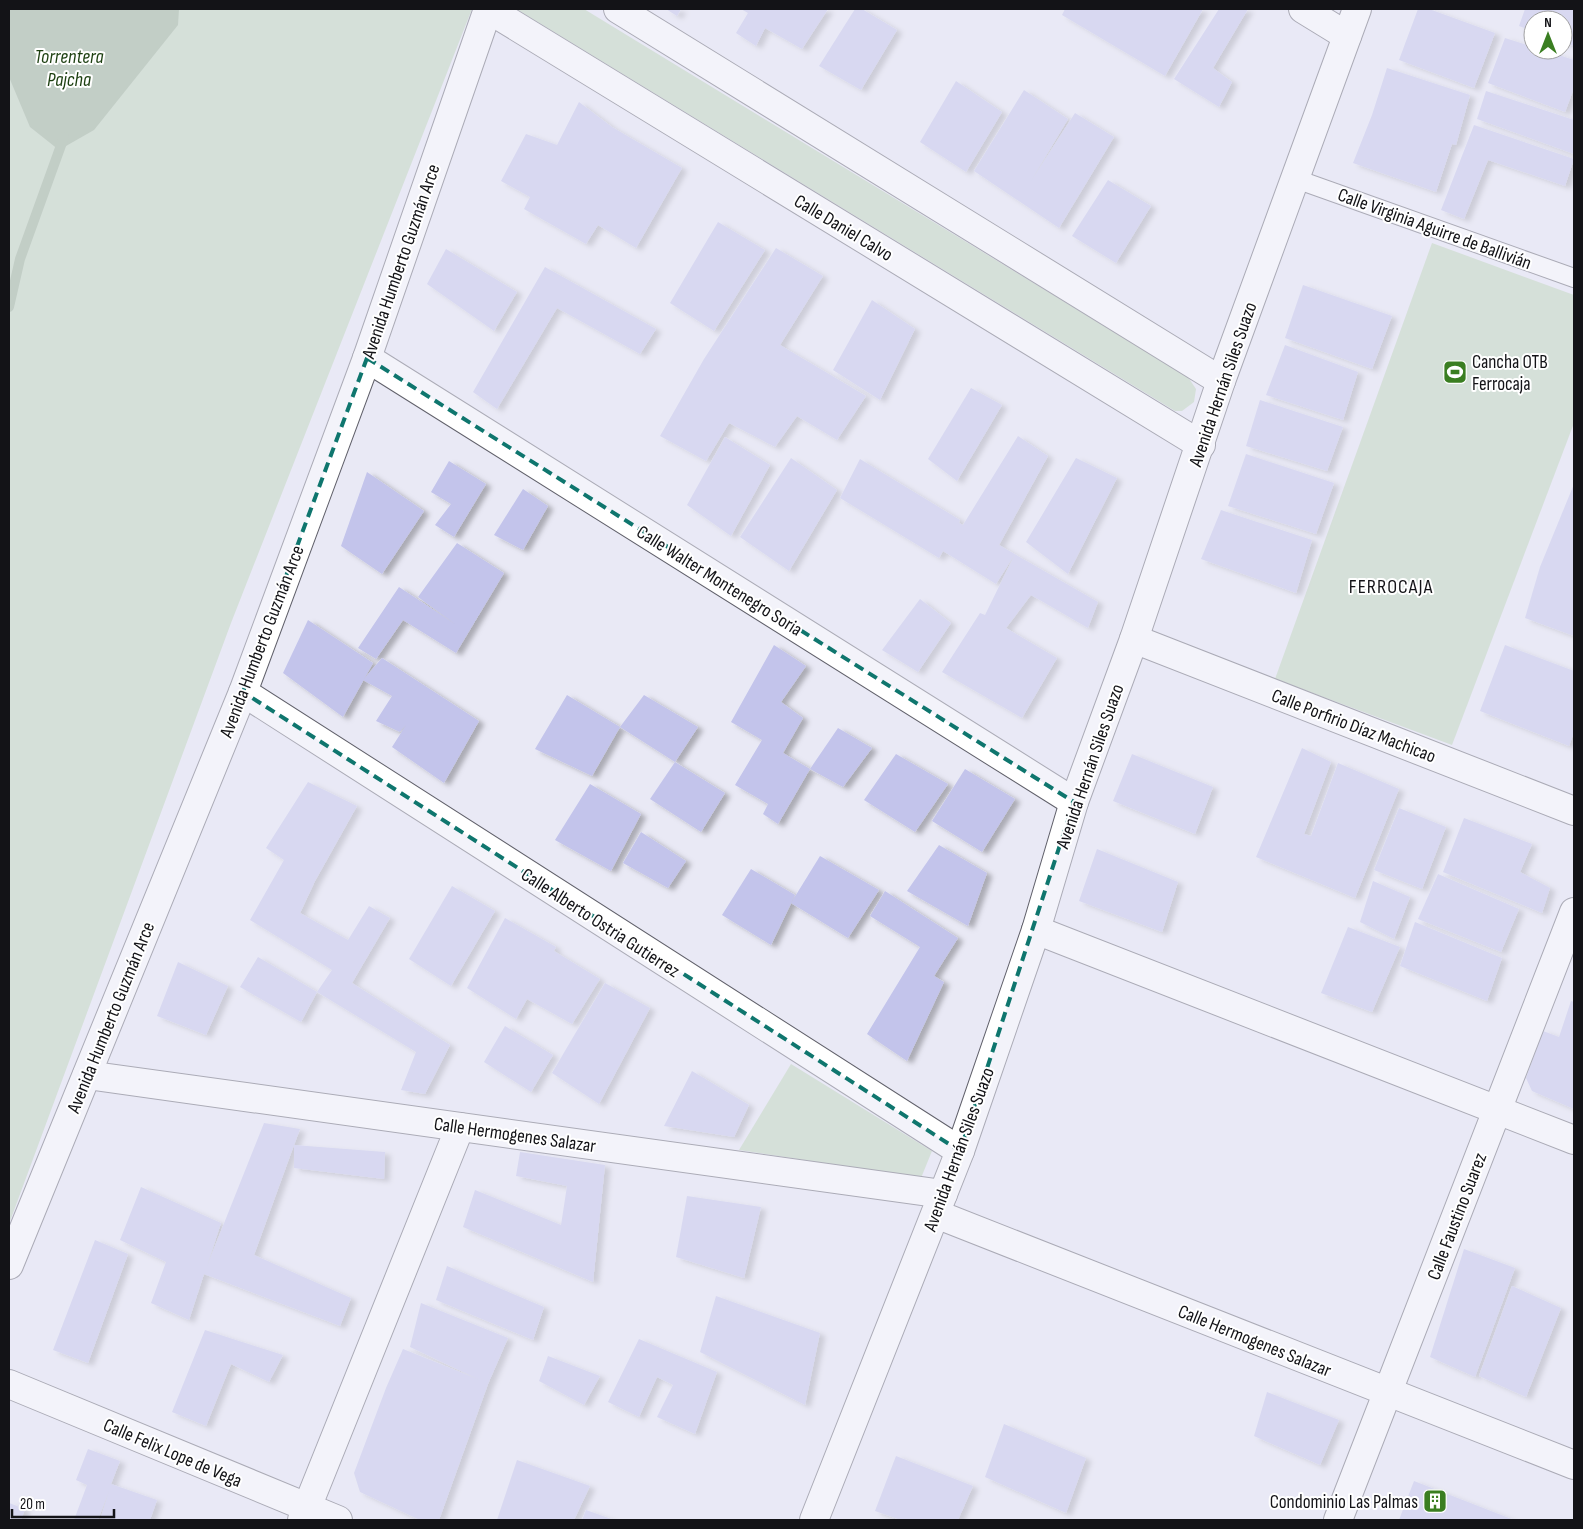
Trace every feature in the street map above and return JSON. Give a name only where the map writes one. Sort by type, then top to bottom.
[{"type":"street","name":"Avenida Humberto Guzmán Arce","points":[[9,1265],[243,692],[366,358],[488,9]]},
{"type":"street","name":"Calle Daniel Calvo","points":[[488,9],[1201,445]]},
{"type":"street","points":[[618,9],[1221,381]]},
{"type":"street","points":[[1303,9],[1347,36]]},
{"type":"street","name":"Avenida Hernán Siles Suazo","points":[[814,1520],[960,1151],[1036,930],[1074,802],[1134,639],[1221,381],[1357,9]]},
{"type":"street","name":"Calle Walter Montenegro Soria","points":[[366,358],[1074,802]]},
{"type":"street","name":"Calle Porfirio Díaz Machicao","points":[[1134,639],[1574,811]]},
{"type":"street","name":"Calle Alberto Ostria Gutierrez","points":[[243,692],[960,1151]]},
{"type":"street","name":"Calle Faustino Suarez","points":[[1338,1520],[1574,912]]},
{"type":"street","points":[[1036,930],[1574,1140]]},
{"type":"street","name":"Calle Hermogenes Salazar","points":[[86,1075],[460,1127],[939,1204],[1388,1393],[1574,1465]]},
{"type":"street","points":[[305,1514],[460,1127]]},
{"type":"street","name":"Calle Felix Lope de Vega","points":[[9,1384],[305,1514],[338,1520]]},
{"type":"lane","name":"Calle Virginia Aguirre de Ballivián","points":[[1296,178],[1574,278]]},
{"type":"highlighted area","points":[[367,358],[1074,802],[960,1151],[243,692]]},
{"type":"shaded area","points":[[9,9],[472,9],[231,623],[9,1224]]},
{"type":"shaded area","points":[[516,9],[584,9],[1188,377],[1196,389],[1194,402],[1182,411],[1175,411]]},
{"type":"shaded area","points":[[1432,243],[1574,295],[1574,423],[1452,745],[1275,679]]},
{"type":"shaded area","points":[[791,1064],[932,1151],[921,1178],[739,1150]]},
{"type":"water","name":"Torrentera Pajcha","points":[[9,9],[179,9],[178,25],[94,130],[59,150],[30,127],[9,77]]},
{"type":"building","points":[[666,9],[681,9],[677,16]]},
{"type":"building","points":[[741,9],[828,9],[802,49],[765,28],[756,46],[736,33],[748,13]]},
{"type":"building","points":[[855,9],[862,9],[897,30],[861,90],[819,66]]},
{"type":"building","points":[[1065,9],[1203,9],[1165,76],[1062,15]]},
{"type":"building","points":[[1219,9],[1248,9],[1213,68],[1232,82],[1219,107],[1174,79]]},
{"type":"building","points":[[1418,9],[1429,9],[1495,33],[1474,88],[1399,60]]},
{"type":"building","points":[[1574,9],[1574,46],[1573,10],[1525,10]]},
{"type":"building","points":[[1523,15],[1523,27],[1519,26]]},
{"type":"building","points":[[1505,38],[1523,44],[1523,60],[1574,60],[1574,88],[1565,112],[1488,83]]},
{"type":"building","points":[[1387,68],[1470,95],[1456,145],[1452,144],[1436,192],[1353,163],[1372,115]]},
{"type":"building","points":[[956,81],[1002,112],[966,172],[920,142]]},
{"type":"building","points":[[1024,90],[1068,119],[1031,181],[1075,113],[1114,137],[1059,228],[974,171]]},
{"type":"building","points":[[1486,91],[1574,120],[1574,154],[1477,119]]},
{"type":"building","points":[[579,102],[612,127],[682,168],[636,248],[598,225],[586,244],[524,209],[530,197],[501,181],[526,134],[557,145]]},
{"type":"building","points":[[1474,125],[1574,159],[1565,186],[1488,160],[1464,219],[1441,210]]},
{"type":"building","points":[[1108,180],[1151,206],[1116,263],[1072,236]]},
{"type":"building","points":[[718,222],[765,250],[714,331],[670,303]]},
{"type":"building","points":[[776,248],[823,276],[780,345],[866,396],[837,440],[797,416],[775,447],[729,423],[706,461],[660,436],[704,359]]},
{"type":"building","points":[[446,249],[517,292],[494,331],[427,284]]},
{"type":"building","points":[[545,267],[656,329],[640,354],[557,308],[497,409],[473,392]]},
{"type":"building","points":[[1303,285],[1392,316],[1372,369],[1285,338]]},
{"type":"building","points":[[872,300],[915,329],[880,400],[833,370]]},
{"type":"building","points":[[1285,345],[1358,372],[1343,420],[1266,395]]},
{"type":"building","points":[[971,388],[1002,405],[957,481],[928,459]]},
{"type":"building","points":[[1260,400],[1343,427],[1327,471],[1246,446]]},
{"type":"building","points":[[1018,436],[1048,456],[999,545],[1015,554],[996,584],[943,551],[939,558],[840,498],[860,459],[960,520],[959,523],[963,525]]},
{"type":"building","points":[[725,437],[770,465],[731,536],[687,505]]},
{"type":"building","points":[[1246,454],[1334,483],[1316,534],[1228,506]]},
{"type":"building","points":[[791,458],[837,490],[789,571],[740,537]]},
{"type":"building","points":[[1076,458],[1117,478],[1068,574],[1026,542]]},
{"type":"building","points":[[449,461],[486,484],[454,537],[435,525],[451,504],[431,492]]},
{"type":"building","points":[[367,472],[424,511],[382,574],[341,546]]},
{"type":"building","points":[[1574,484],[1574,636],[1525,618],[1540,567]]},
{"type":"building","points":[[523,489],[548,506],[523,550],[494,535]]},
{"type":"building","points":[[1221,510],[1312,540],[1296,593],[1201,559]]},
{"type":"building","points":[[457,543],[504,573],[456,653],[403,620],[376,659],[358,648],[399,587],[455,624],[418,597]]},
{"type":"building","points":[[1015,554],[1098,602],[1088,628],[1031,595],[1006,628],[1057,658],[1022,718],[942,672],[980,613],[985,615]]},
{"type":"building","points":[[920,599],[951,623],[918,672],[882,650]]},
{"type":"building","points":[[308,620],[373,663],[343,717],[283,673]]},
{"type":"building","points":[[774,645],[806,666],[781,702],[803,718],[783,753],[810,769],[778,824],[763,814],[768,804],[735,785],[762,740],[731,722]]},
{"type":"building","points":[[1505,645],[1574,671],[1574,732],[1569,746],[1480,711]]},
{"type":"building","points":[[382,658],[479,721],[444,783],[392,747],[406,725],[400,732],[376,721],[392,696],[363,680]]},
{"type":"building","points":[[567,695],[620,727],[592,776],[535,749]]},
{"type":"building","points":[[644,695],[698,727],[675,762],[620,727]]},
{"type":"building","points":[[838,728],[872,748],[843,787],[810,769]]},
{"type":"building","points":[[1302,748],[1331,762],[1304,834],[1311,836],[1338,763],[1399,789],[1355,898],[1256,857]]},
{"type":"building","points":[[896,754],[948,784],[915,832],[864,800]]},
{"type":"building","points":[[1132,754],[1213,787],[1195,834],[1113,801]]},
{"type":"building","points":[[675,762],[725,793],[701,832],[650,799]]},
{"type":"building","points":[[965,769],[1015,799],[982,852],[932,821]]},
{"type":"building","points":[[308,782],[357,806],[315,881],[300,913],[348,940],[369,906],[390,918],[352,983],[450,1045],[425,1094],[401,1090],[416,1052],[317,992],[332,970],[250,920],[284,860],[266,848]]},
{"type":"building","points":[[590,784],[641,814],[611,871],[555,840]]},
{"type":"building","points":[[1399,808],[1446,827],[1422,889],[1374,870]]},
{"type":"building","points":[[1464,818],[1532,844],[1520,872],[1550,888],[1542,913],[1443,872]]},
{"type":"building","points":[[641,832],[686,861],[668,888],[623,863]]},
{"type":"building","points":[[939,845],[987,873],[968,926],[907,891]]},
{"type":"building","points":[[1097,849],[1178,882],[1162,932],[1079,901]]},
{"type":"building","points":[[820,856],[879,890],[848,938],[791,903]]},
{"type":"building","points":[[751,869],[795,895],[771,945],[722,915]]},
{"type":"building","points":[[1438,874],[1519,909],[1501,952],[1418,919]]},
{"type":"building","points":[[1373,881],[1410,897],[1394,939],[1360,922]]},
{"type":"building","points":[[452,886],[495,911],[451,986],[409,959]]},
{"type":"building","points":[[885,891],[958,938],[934,976],[944,982],[907,1061],[867,1034],[920,947],[870,916]]},
{"type":"building","points":[[505,918],[556,947],[554,951],[600,979],[572,1024],[527,999],[516,1019],[467,988]]},
{"type":"building","points":[[1415,922],[1502,958],[1487,1001],[1400,966]]},
{"type":"building","points":[[1348,927],[1400,947],[1372,1012],[1321,993]]},
{"type":"building","points":[[258,957],[317,992],[301,1022],[240,987]]},
{"type":"building","points":[[178,962],[228,986],[206,1035],[157,1016]]},
{"type":"building","points":[[605,983],[650,1008],[599,1104],[552,1073]]},
{"type":"building","points":[[1571,1001],[1574,1002],[1574,1109],[1532,1091],[1526,1078],[1543,1031],[1559,1037]]},
{"type":"building","points":[[505,1026],[553,1055],[531,1092],[484,1062]]},
{"type":"building","points":[[692,1071],[749,1105],[734,1137],[664,1126]]},
{"type":"building","points":[[264,1123],[300,1129],[254,1255],[351,1298],[340,1326],[204,1274],[189,1320],[151,1303],[166,1262],[120,1240],[141,1187],[221,1223],[207,1266]]},
{"type":"building","points":[[294,1145],[385,1152],[384,1179],[294,1168]]},
{"type":"building","points":[[520,1152],[605,1165],[593,1282],[463,1227],[475,1190],[561,1225],[567,1186],[516,1176]]},
{"type":"building","points":[[687,1196],[761,1207],[744,1278],[676,1257]]},
{"type":"building","points":[[95,1240],[128,1254],[88,1363],[53,1350]]},
{"type":"building","points":[[1464,1249],[1515,1268],[1475,1377],[1430,1357]]},
{"type":"building","points":[[447,1266],[544,1307],[533,1340],[436,1300]]},
{"type":"building","points":[[1512,1286],[1561,1308],[1526,1397],[1479,1376]]},
{"type":"building","points":[[716,1296],[820,1333],[805,1405],[700,1352]]},
{"type":"building","points":[[421,1303],[508,1338],[488,1384],[439,1520],[420,1520],[360,1492],[354,1473],[403,1349],[480,1380],[410,1347]]},
{"type":"building","points":[[205,1330],[283,1355],[269,1382],[231,1364],[206,1426],[172,1412]]},
{"type":"building","points":[[639,1339],[717,1372],[695,1434],[657,1417],[673,1385],[657,1377],[639,1417],[608,1402]]},
{"type":"building","points":[[548,1356],[600,1376],[584,1405],[539,1381]]},
{"type":"building","points":[[1267,1392],[1339,1420],[1320,1465],[1254,1436]]},
{"type":"building","points":[[1004,1424],[1086,1458],[1066,1513],[985,1477]]},
{"type":"building","points":[[88,1449],[120,1461],[111,1484],[157,1500],[150,1520],[100,1520],[109,1491],[98,1520],[74,1520],[87,1485],[76,1480]]},
{"type":"building","points":[[896,1456],[973,1486],[958,1520],[901,1520],[875,1511]]},
{"type":"building","points":[[517,1460],[590,1486],[574,1520],[497,1520]]},
{"type":"building","name":"Condominio Las Palmas","points":[[1414,1481],[1514,1520],[1399,1520]]},
{"type":"building","points":[[9,1503],[25,1509],[21,1520],[9,1520]]},
{"type":"building","points":[[586,1510],[614,1520],[582,1520]]},
{"type":"waterway","name":"Torrentera Pajcha","points":[[9,307],[20,259],[64,137]]},
{"type":"place","name":"Cancha OTB Ferrocaja","points":[[1455,372]]},
{"type":"place","name":"Condominio Las Palmas","points":[[1435,1501]]},
{"type":"district","name":"FERROCAJA","points":[[1391,586]]}]
